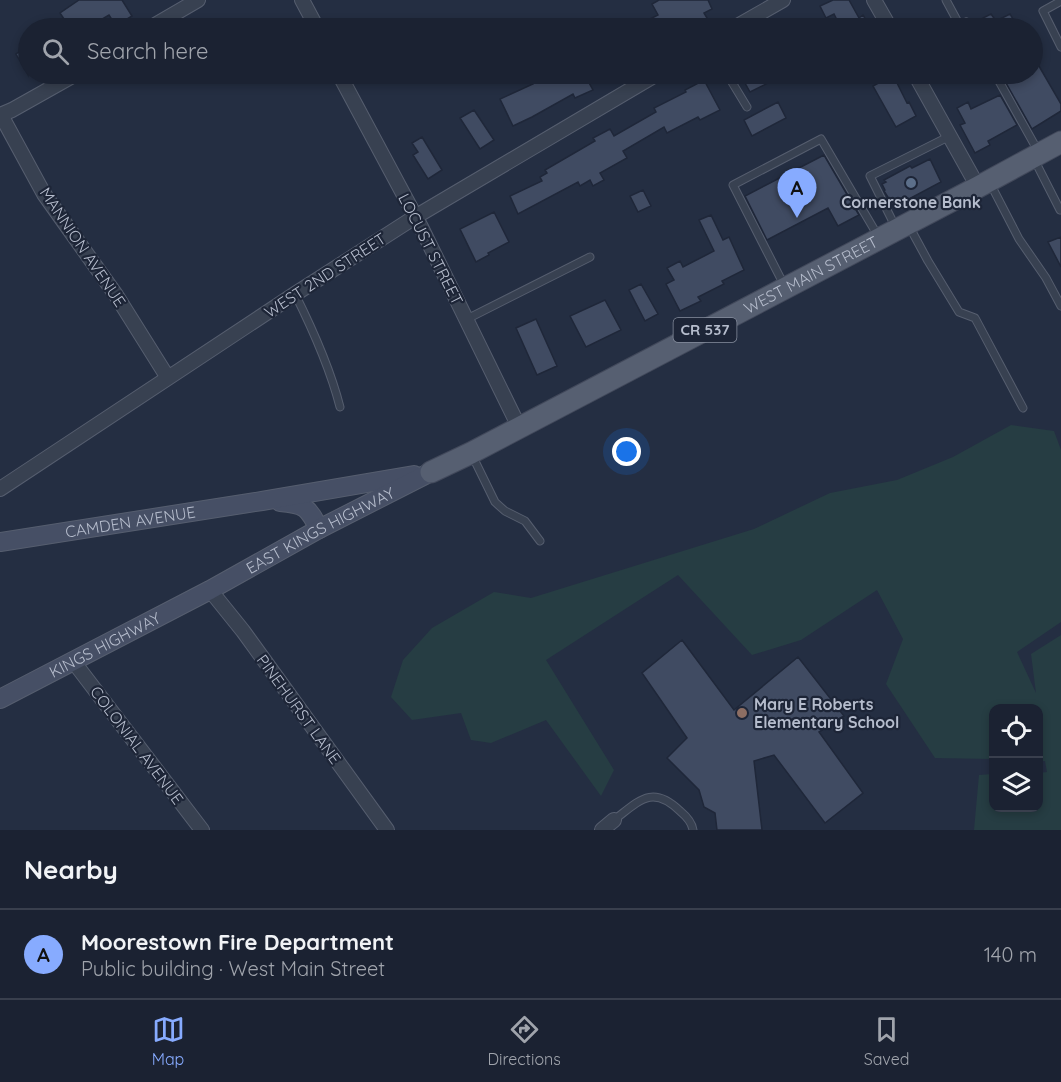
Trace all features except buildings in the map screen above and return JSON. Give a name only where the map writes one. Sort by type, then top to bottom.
[{"type":"main road","name":"WEST MAIN STREET","points":[[430,472],[471,453],[1061,142]]},
{"type":"main road","name":"CAMDEN AVENUE","points":[[0,542],[430,472]]},
{"type":"main road","name":"EAST KINGS HIGHWAY","points":[[210,590],[430,472]]},
{"type":"main road","name":"CAMDEN AVENUE","points":[[262,501],[298,504],[309,512],[319,530]]},
{"type":"main road","name":"KINGS HIGHWAY","points":[[0,699],[210,590]]},
{"type":"street","points":[[167,18],[198,0]]},
{"type":"street","points":[[302,0],[312,18]]},
{"type":"street","points":[[752,18],[783,0]]},
{"type":"street","points":[[874,0],[884,18]]},
{"type":"street","points":[[1,115],[58,84]]},
{"type":"street","name":"LOCUST STREET","points":[[344,84],[416,217],[519,427]]},
{"type":"street","name":"WEST 2ND STREET","points":[[0,489],[416,217],[640,84]]},
{"type":"street","points":[[921,84],[950,136],[984,184]]},
{"type":"street","name":"MANNION AVENUE","points":[[1,115],[44,194],[116,295],[168,378]]},
{"type":"street","name":"PINEHURST LANE","points":[[210,590],[243,631],[387,830]]},
{"type":"street","name":"COLONIAL AVENUE","points":[[73,661],[202,830]]},
{"type":"street","points":[[602,830],[614,820]]},
{"type":"lane","points":[[946,0],[954,18]]},
{"type":"lane","points":[[1061,0],[1043,11],[1061,47]]},
{"type":"lane","points":[[733,84],[747,107]]},
{"type":"lane","points":[[1000,84],[1061,209]]},
{"type":"lane","points":[[895,231],[870,176],[950,136]]},
{"type":"lane","points":[[786,288],[733,185],[821,139],[895,231],[928,261],[959,312],[975,318],[1023,408]]},
{"type":"lane","points":[[984,184],[1046,278],[1061,306]]},
{"type":"lane","points":[[467,319],[590,256]]},
{"type":"lane","points":[[295,294],[316,339],[340,407]]},
{"type":"lane","points":[[471,453],[495,502],[505,511],[525,521],[540,541]]},
{"type":"lane","points":[[614,820],[643,798],[653,796],[663,798],[679,810],[692,824],[693,830]]},
{"type":"green space","points":[[1011,425],[1054,431],[1061,450],[1061,622],[1017,652],[1036,693],[1031,654],[1061,635],[1061,830],[974,830],[979,775],[989,774],[989,812],[1043,812],[1043,772],[1047,772],[1045,761],[1043,761],[1043,704],[989,704],[989,759],[935,758],[886,684],[903,639],[877,590],[801,640],[752,655],[678,575],[546,660],[614,770],[601,796],[546,720],[491,743],[471,740],[461,713],[412,720],[391,697],[403,660],[432,628],[494,592],[531,598],[754,529],[830,493],[897,480],[953,457]]},
{"type":"place","name":"Cornerstone Bank","points":[[911,183]]},
{"type":"place","name":"Moorestown Fire Department","points":[[797,218]]},
{"type":"place","name":"Mary E Roberts Elementary School","points":[[742,713]]}]
